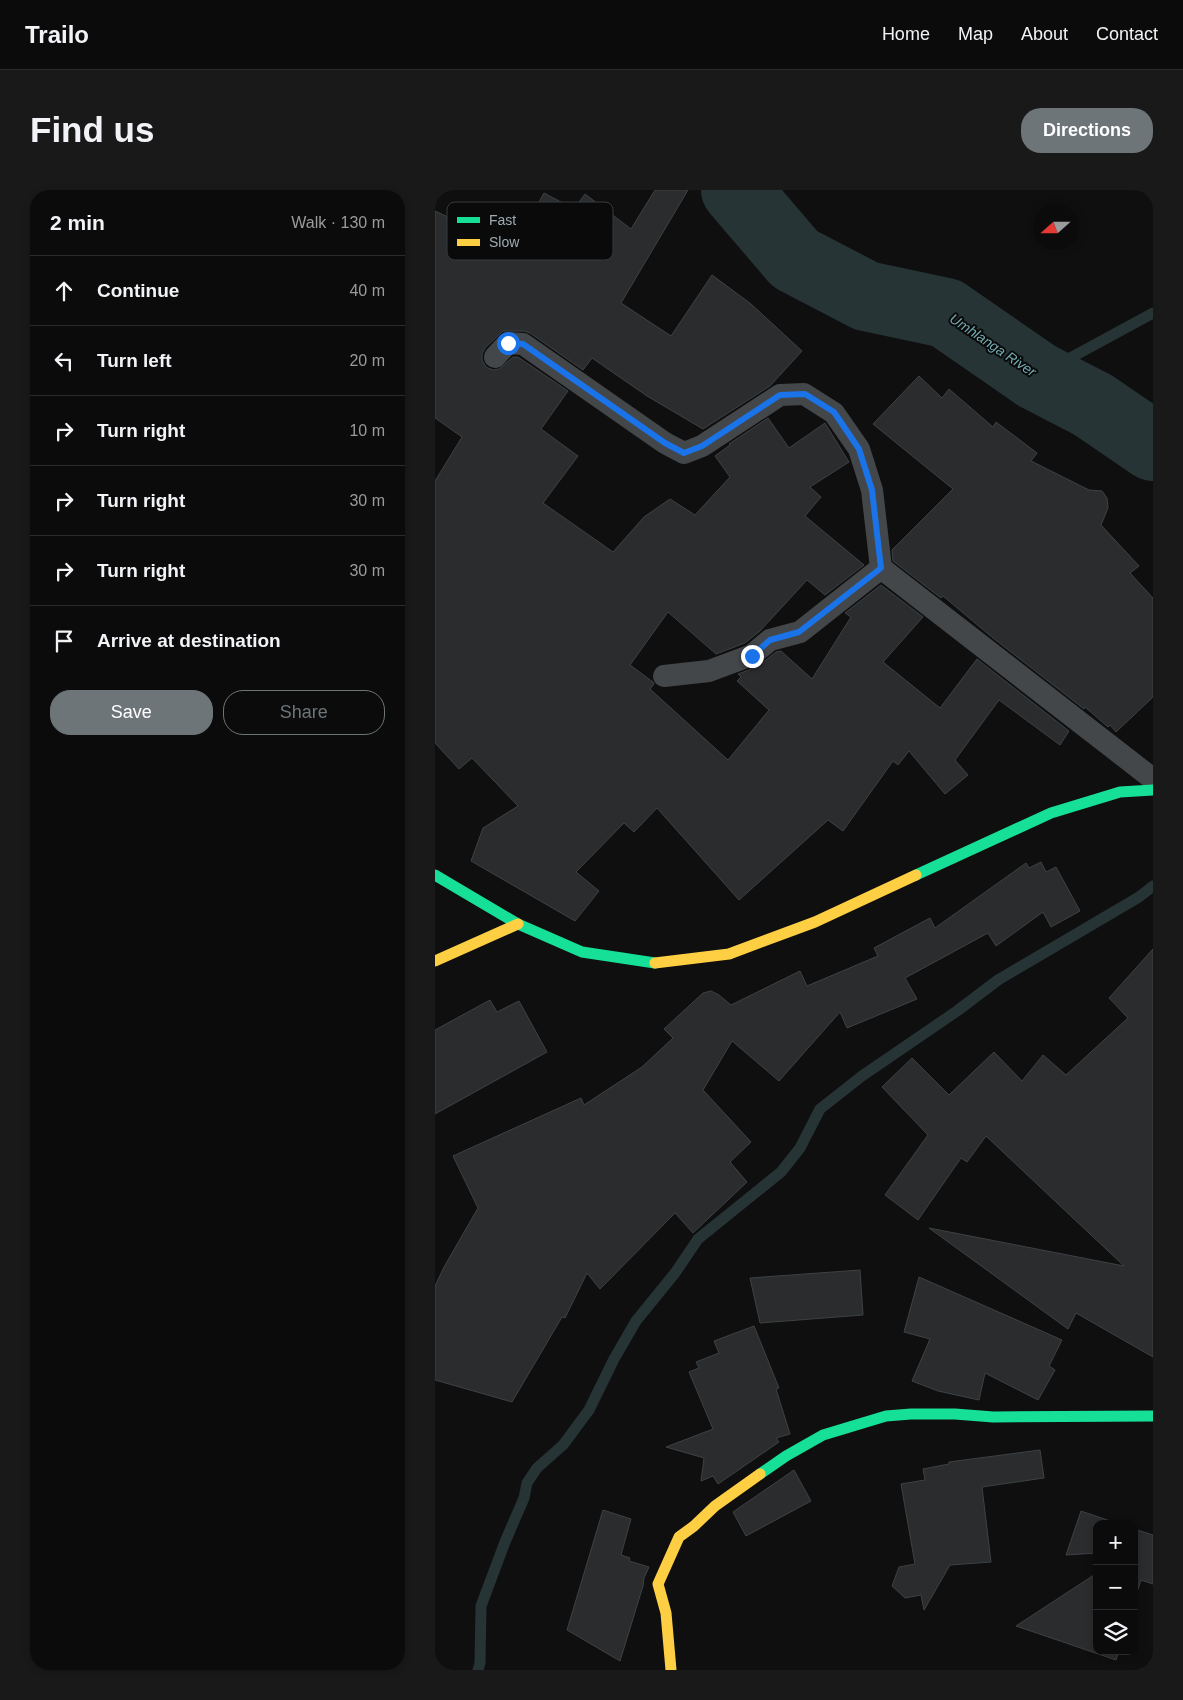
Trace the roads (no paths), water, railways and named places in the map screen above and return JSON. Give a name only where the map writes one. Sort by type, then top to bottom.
[{"type":"street","points":[[435,876],[518,924],[582,952],[655,963],[729,954],[815,922],[1051,813],[1121,792],[1153,790]]},
{"type":"street","points":[[435,961],[518,924]]},
{"type":"street","points":[[671,1670],[666,1613],[658,1584],[679,1537],[742,1486],[786,1456],[823,1435],[886,1416],[911,1414],[1041,1417],[1153,1416]]},
{"type":"lane","points":[[495,357],[508,343],[523,344],[665,443],[684,453],[702,446],[780,395],[805,394],[834,412],[859,449],[872,490],[881,568],[1153,779]]},
{"type":"lane","points":[[664,676],[709,670],[752,656],[770,640],[799,632],[881,568]]},
{"type":"waterway","name":"Umhlanga River","points":[[736,190],[795,259],[866,296],[946,313],[1037,376],[1093,405],[1153,446]]},
{"type":"waterway","points":[[1037,376],[1153,313]]},
{"type":"waterway","points":[[478,1670],[480,1663],[481,1606],[524,1498],[527,1483],[537,1468],[563,1445],[589,1410],[614,1359],[636,1321],[675,1273],[698,1239],[781,1172],[800,1148],[820,1109],[862,1076],[957,1011],[998,980],[1139,897],[1153,886]]}]
